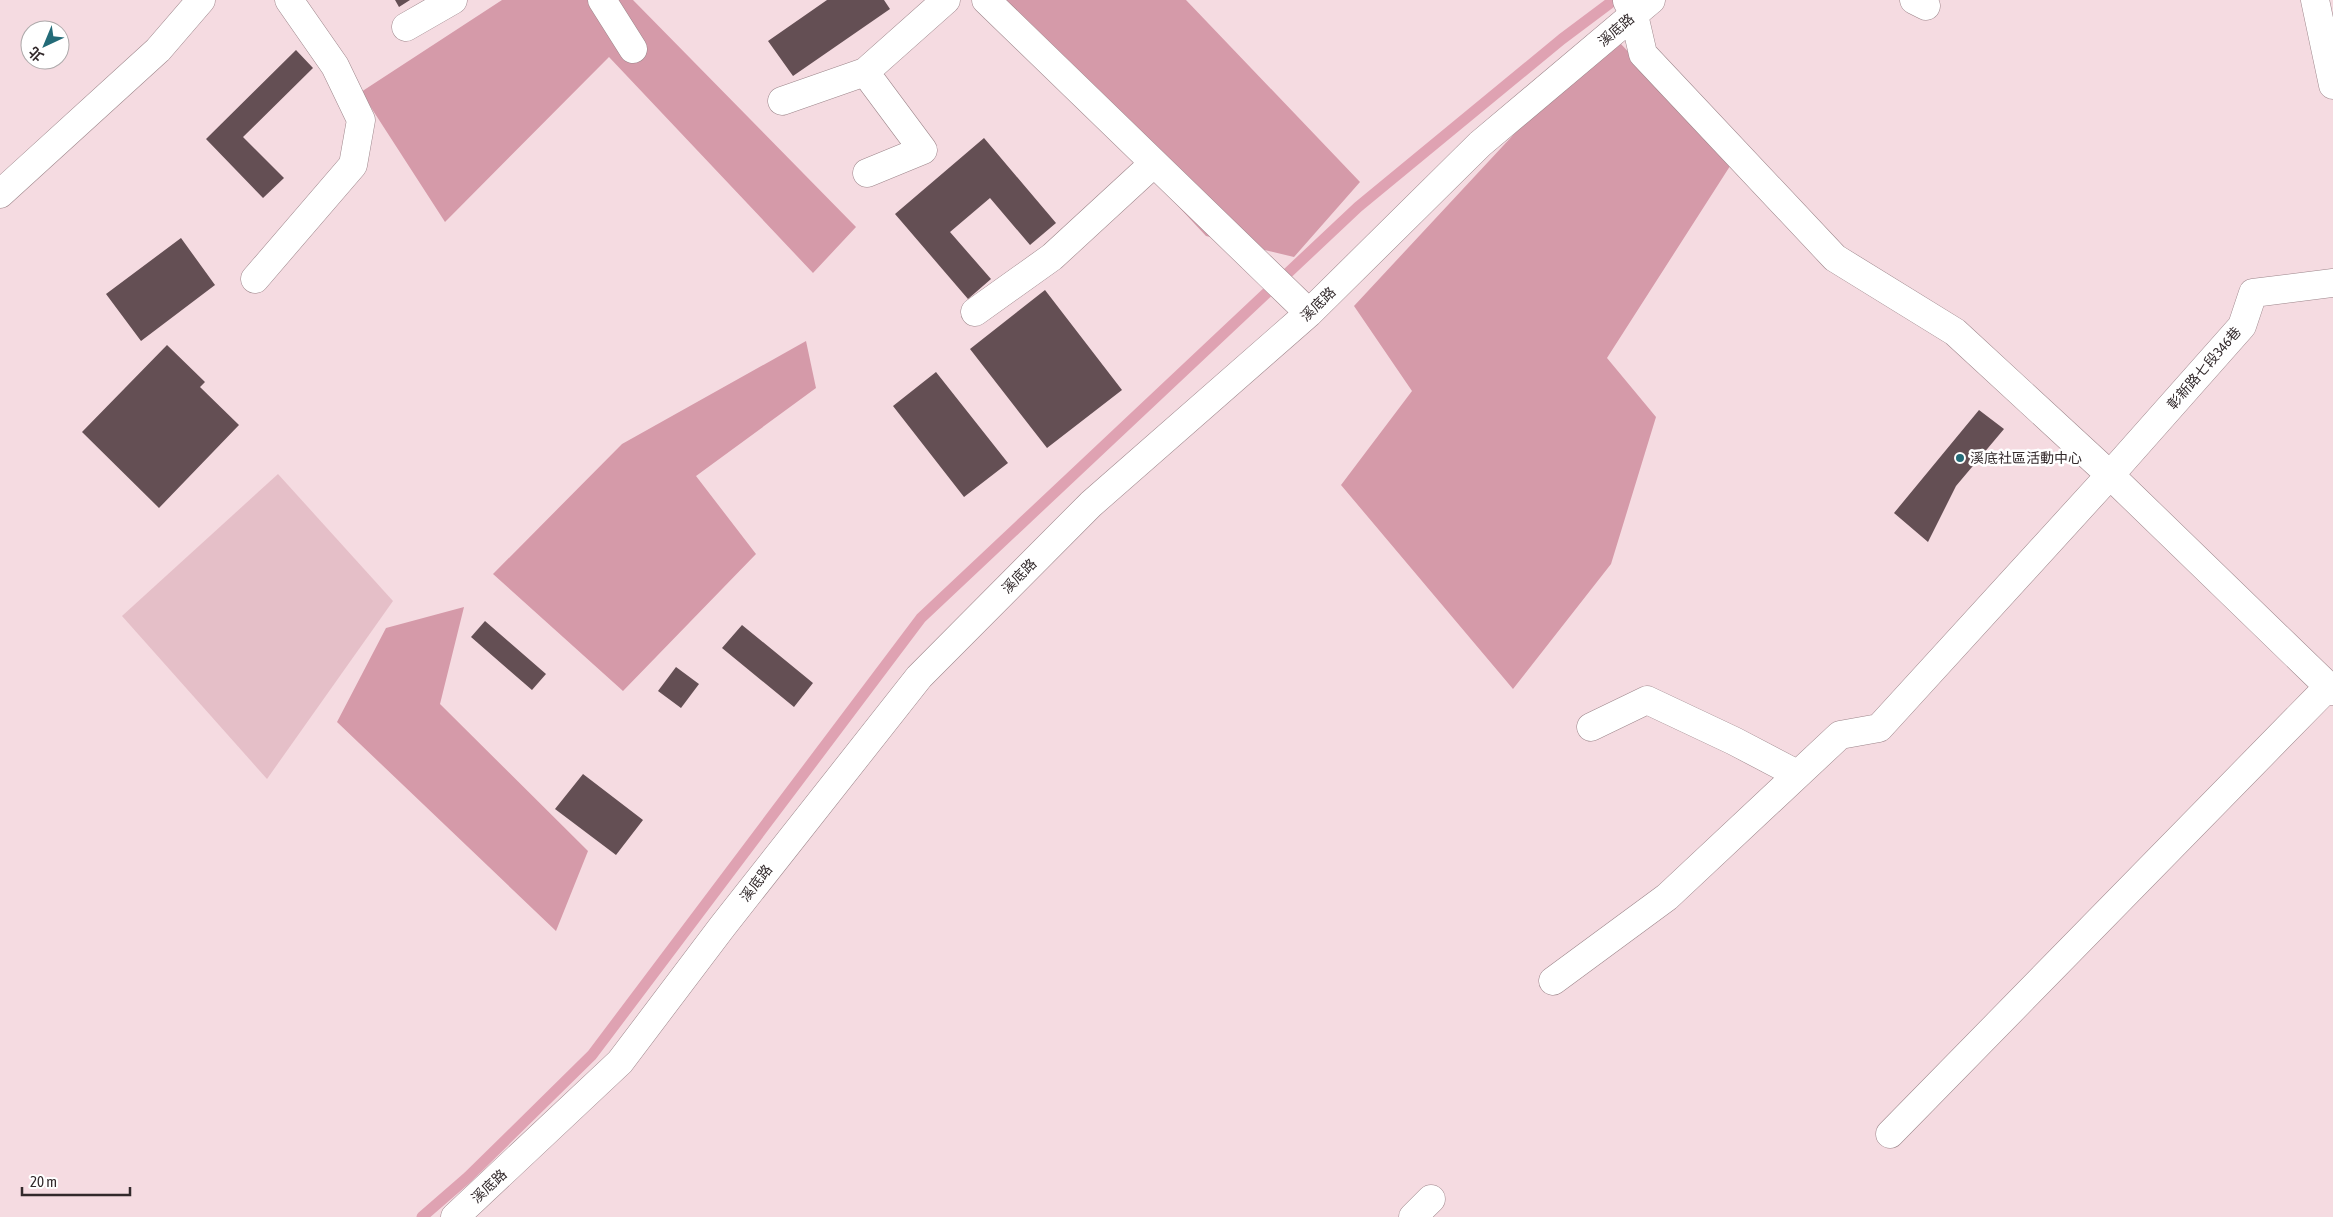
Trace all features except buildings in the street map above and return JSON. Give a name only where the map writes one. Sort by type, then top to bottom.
[{"type":"street","points":[[0,194],[158,50],[201,0]]},
{"type":"street","points":[[255,279],[354,166],[361,120],[336,66],[289,0]]},
{"type":"street","points":[[406,26],[453,0]]},
{"type":"street","points":[[602,0],[633,49]]},
{"type":"street","points":[[782,101],[865,72],[946,0]]},
{"type":"street","points":[[986,0],[1153,164],[1310,313]]},
{"type":"street","points":[[2315,0],[2333,85]]},
{"type":"street","points":[[1635,6],[1643,54],[1835,258],[1955,332],[2110,475],[2331,689],[1890,1134]]},
{"type":"street","name":"溪底路","points":[[455,1217],[620,1062],[722,927],[919,677],[1091,504],[1310,313],[1480,144],[1635,6]]},
{"type":"street","points":[[865,72],[924,150],[867,173]]},
{"type":"street","points":[[975,312],[1052,257],[1153,164]]},
{"type":"street","name":"彰新路七段346巷","points":[[2110,475],[2242,326],[2253,293],[2333,282]]},
{"type":"street","points":[[1553,981],[1667,897],[1840,735],[1879,728],[2110,475]]},
{"type":"street","points":[[1591,727],[1647,700],[1734,741],[1797,774]]},
{"type":"shaded area","points":[[502,0],[633,0],[856,227],[813,273],[609,57],[445,222],[361,92]]},
{"type":"shaded area","points":[[986,0],[1186,0],[1360,182],[1294,257],[1206,236]]},
{"type":"shaded area","points":[[1621,44],[1732,163],[1607,358],[1656,417],[1611,564],[1513,689],[1341,485],[1412,391],[1354,306],[1568,76]]},
{"type":"shaded area","points":[[806,341],[816,388],[696,476],[756,554],[623,691],[493,574],[622,444]]},
{"type":"shaded area","points":[[278,474],[393,601],[267,779],[122,616]]},
{"type":"shaded area","points":[[464,607],[440,704],[588,851],[556,931],[337,722],[386,628]]},
{"type":"waterway","points":[[422,1217],[468,1177],[592,1055],[921,618],[1358,207],[1562,39],[1614,0]]},
{"type":"place","name":"溪底社區活動中心","points":[[1960,458]]}]
